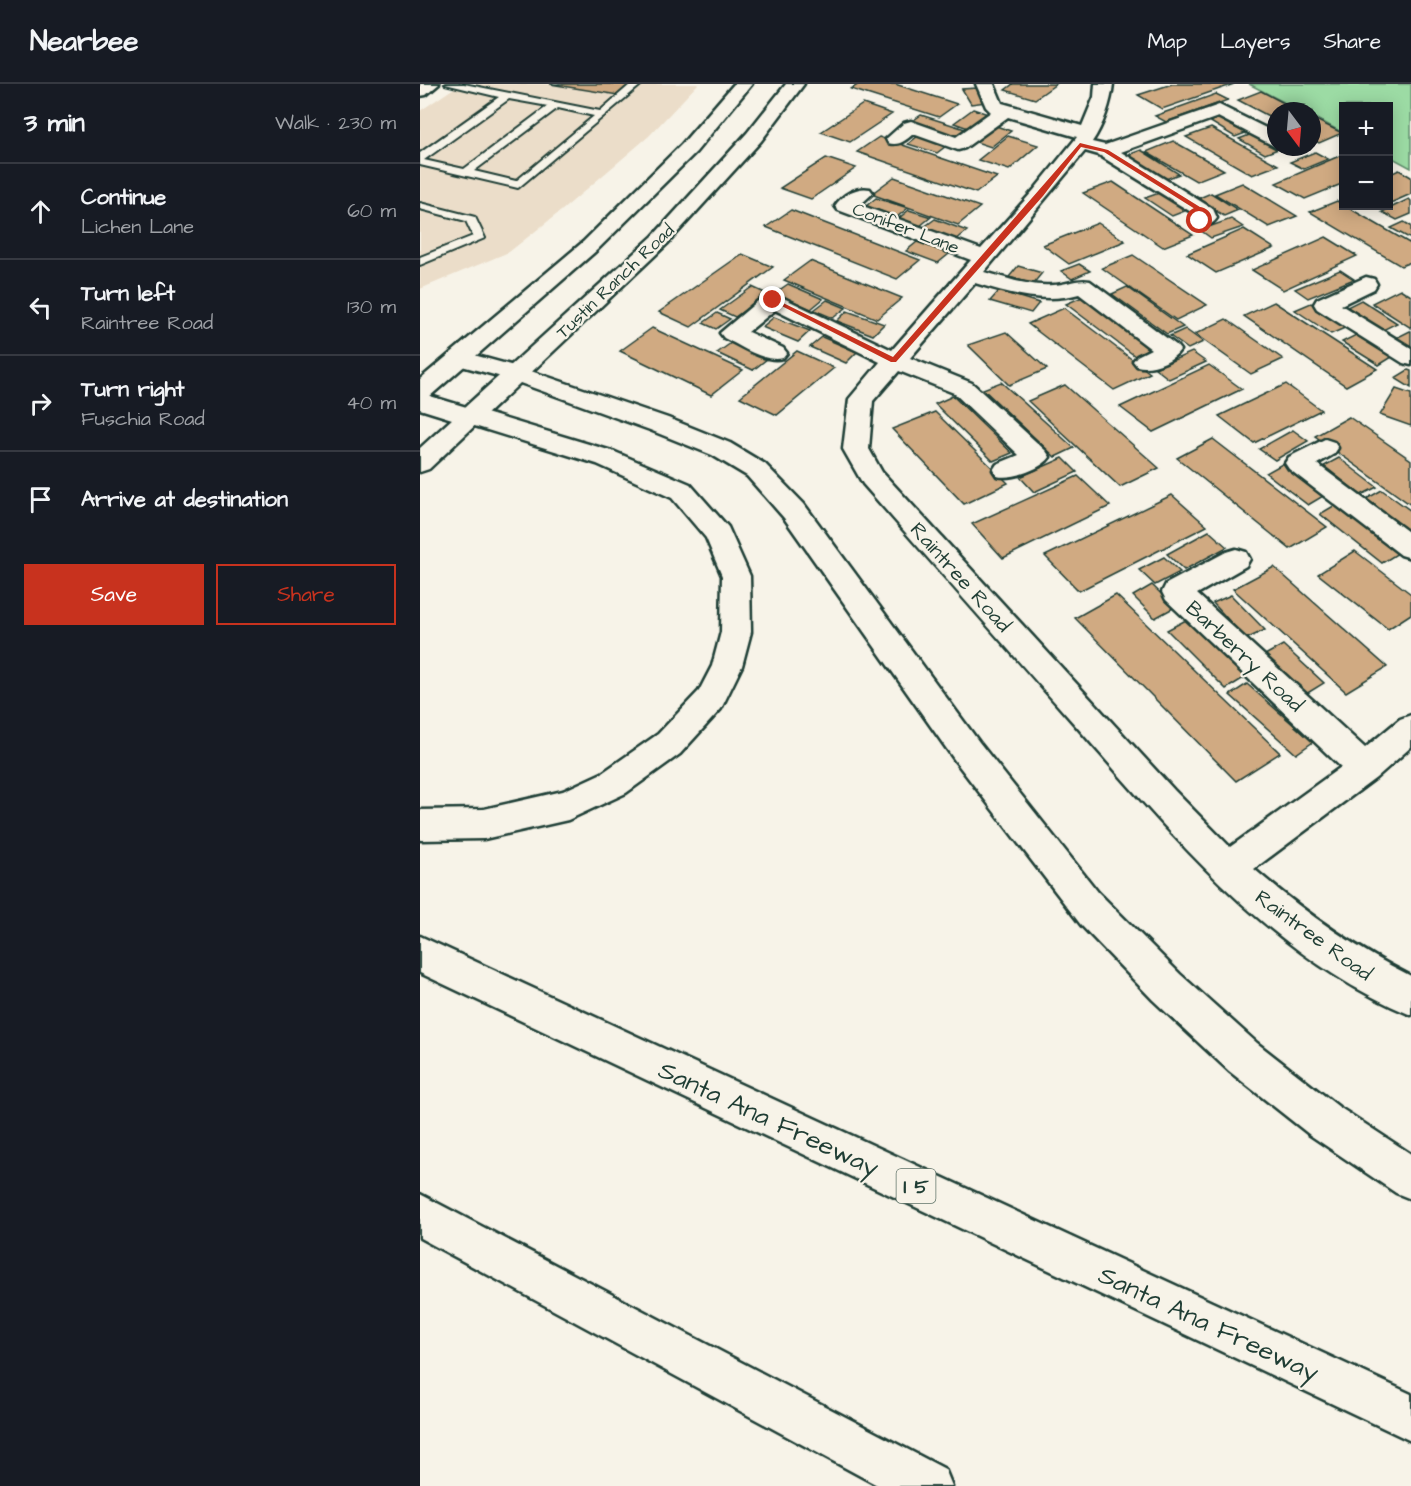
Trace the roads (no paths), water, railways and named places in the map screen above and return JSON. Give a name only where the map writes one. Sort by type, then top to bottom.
[{"type":"main road","points":[[420,91],[430,84]]},
{"type":"main road","points":[[420,392],[590,246],[689,148],[743,84]]},
{"type":"main road","name":"Tustin Ranch Road","points":[[420,463],[660,240],[753,136],[795,84]]},
{"type":"main road","points":[[985,84],[995,107],[1091,143],[1206,213],[1207,218],[1200,221]]},
{"type":"main road","name":"Raintree Road","points":[[1104,84],[1103,97],[1091,143],[978,266],[861,399],[856,449],[872,478],[1227,869],[1295,927],[1378,981],[1411,996]]},
{"type":"main road","points":[[1091,143],[1239,103]]},
{"type":"main road","points":[[958,144],[1005,110]]},
{"type":"main road","points":[[1219,110],[1267,141]]},
{"type":"main road","points":[[895,139],[911,127],[980,151]]},
{"type":"main road","name":"Conifer Lane","points":[[863,193],[845,206],[978,266]]},
{"type":"main road","points":[[978,266],[1040,294],[1072,290],[1105,276]]},
{"type":"main road","points":[[1366,284],[1325,304],[1411,358]]},
{"type":"main road","points":[[1082,286],[1168,350],[1145,362]]},
{"type":"main road","points":[[775,353],[732,333],[773,300],[894,360],[963,387],[1037,457],[1006,470]]},
{"type":"main road","points":[[459,358],[516,374],[659,424],[721,450],[756,470],[794,511],[998,794],[1092,912],[1183,1003],[1278,1087],[1361,1149],[1411,1178]]},
{"type":"main road","points":[[420,401],[606,458],[681,491],[717,534],[736,576],[736,632],[727,666],[710,700],[669,744],[614,783],[568,805],[494,821],[420,825]]},
{"type":"main road","points":[[1325,448],[1298,463],[1411,548]]},
{"type":"main road","name":"Barberry Road","points":[[1236,559],[1176,591],[1364,768]]},
{"type":"main road","points":[[1227,869],[1364,768],[1411,728]]},
{"type":"main road","name":"Santa Ana Freeway","points":[[420,954],[1411,1418]]},
{"type":"main road","points":[[420,1215],[928,1486]]},
{"type":"lane","points":[[450,84],[601,114]]},
{"type":"lane","points":[[420,160],[518,185],[638,84]]},
{"type":"lane","points":[[420,160],[508,95]]},
{"type":"lane","points":[[465,172],[557,104]]},
{"type":"lane","points":[[420,206],[471,219],[479,238],[420,261]]}]
